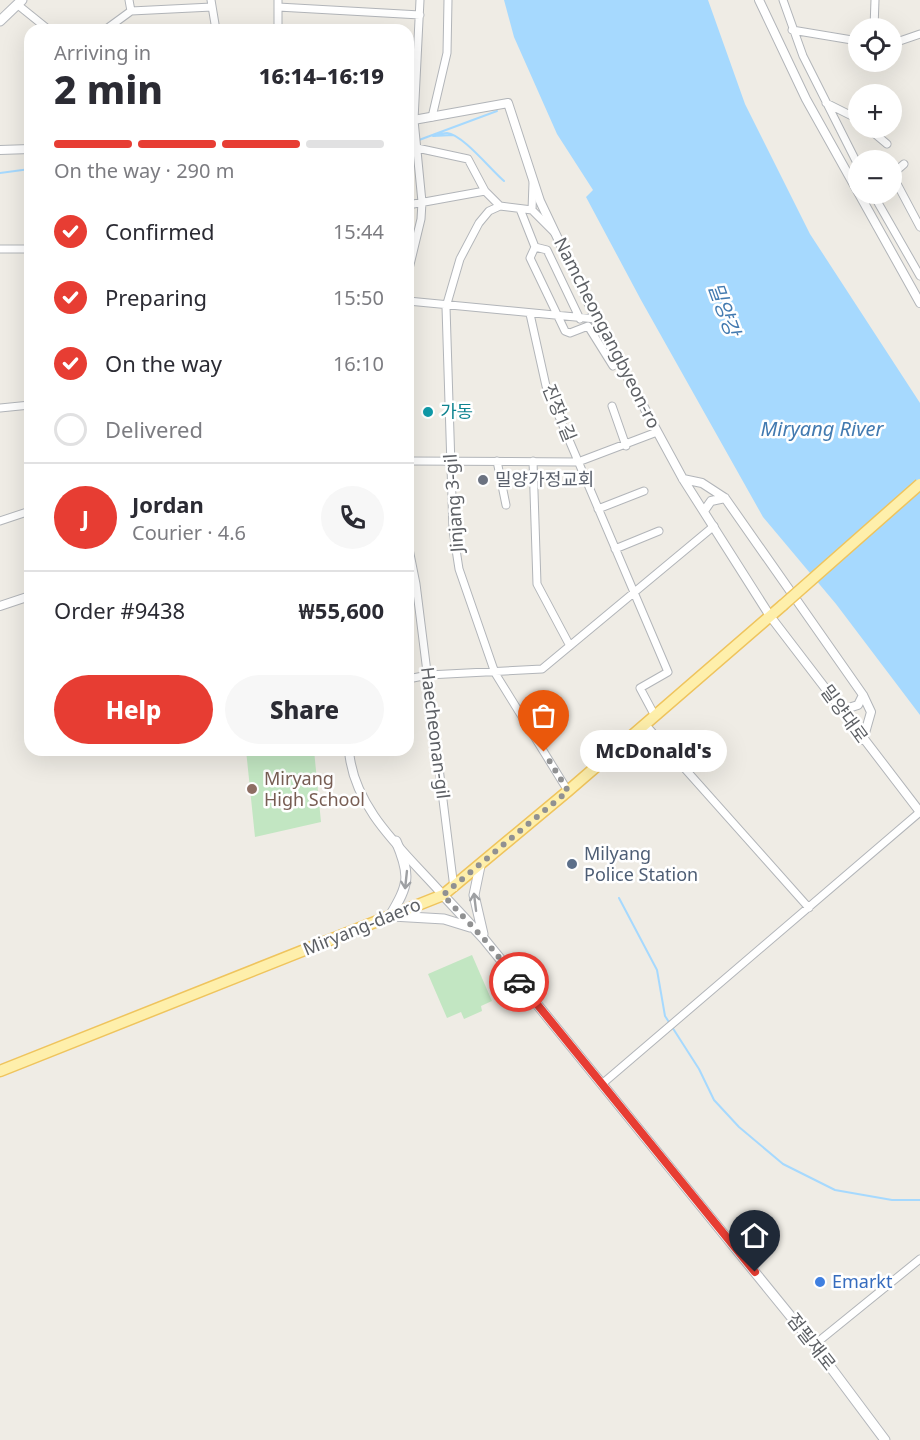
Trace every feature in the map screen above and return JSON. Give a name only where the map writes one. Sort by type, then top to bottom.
[{"type":"main road","points":[[0,21],[20,2]]},
{"type":"main road","name":"Miryang-daero","points":[[0,1071],[443,895],[454,888],[920,484]]},
{"type":"main road","points":[[390,916],[404,892],[408,879],[406,866],[396,841]]},
{"type":"main road","name":"점필재로","points":[[480,866],[474,895],[484,939]]},
{"type":"main road","name":"점필재로","points":[[443,895],[484,939],[814,1345],[885,1440]]},
{"type":"main road","name":"점필재로","points":[[390,916],[444,919],[476,930]]},
{"type":"street","points":[[129,0],[131,11]]},
{"type":"street","points":[[414,85],[420,0]]},
{"type":"street","points":[[432,117],[447,53],[448,0]]},
{"type":"street","points":[[759,0],[816,118],[920,303]]},
{"type":"street","points":[[783,0],[792,30],[850,150]]},
{"type":"street","points":[[874,18],[875,0]]},
{"type":"street","points":[[20,2],[43,24]]},
{"type":"street","points":[[278,24],[278,3],[420,15]]},
{"type":"street","points":[[113,24],[131,11],[212,4],[215,24]]},
{"type":"street","points":[[792,30],[848,38]]},
{"type":"street","points":[[902,40],[920,34]]},
{"type":"street","points":[[825,102],[848,114]]},
{"type":"street","name":"Namcheongangbyeon-ro","points":[[414,120],[508,104],[533,179],[596,319],[683,479],[770,616]]},
{"type":"street","points":[[414,134],[422,202],[421,219],[414,248]]},
{"type":"street","points":[[880,138],[888,144]]},
{"type":"street","points":[[0,150],[24,149]]},
{"type":"street","points":[[414,149],[468,159],[485,191],[500,206],[532,210],[556,233]]},
{"type":"street","points":[[904,164],[896,171],[895,180],[920,227]]},
{"type":"street","points":[[532,210],[533,179]]},
{"type":"street","points":[[414,204],[485,191]]},
{"type":"street","points":[[879,204],[920,276]]},
{"type":"street","name":"Jinjang 3-gil","points":[[500,206],[489,211],[478,223],[460,259],[446,307],[453,530],[459,569],[495,673],[568,791]]},
{"type":"street","points":[[520,208],[535,247],[530,258],[565,331],[570,333],[588,326],[612,366]]},
{"type":"street","points":[[535,247],[547,250],[580,319]]},
{"type":"street","points":[[0,249],[24,249]]},
{"type":"street","points":[[414,302],[530,315],[596,319]]},
{"type":"street","name":"진장1길","points":[[530,315],[546,386],[668,672],[640,688],[655,716]]},
{"type":"street","points":[[0,408],[24,406]]},
{"type":"street","points":[[612,406],[626,446]]},
{"type":"street","points":[[414,461],[578,462],[626,446],[657,432]]},
{"type":"street","points":[[497,461],[506,505]]},
{"type":"street","points":[[533,461],[537,584],[570,646]]},
{"type":"street","points":[[683,479],[702,483],[725,498],[864,695],[871,712],[863,740]]},
{"type":"street","points":[[598,509],[644,491]]},
{"type":"street","points":[[704,511],[711,501],[725,498]]},
{"type":"street","points":[[0,520],[24,513]]},
{"type":"street","points":[[414,678],[428,675],[542,669],[714,526]]},
{"type":"street","points":[[615,549],[659,531]]},
{"type":"street","name":"Haecheonan-gil","points":[[414,574],[454,888]]},
{"type":"street","points":[[0,606],[24,598]]},
{"type":"street","name":"밀양대로","points":[[770,616],[920,812]]},
{"type":"street","points":[[842,710],[858,705],[864,695]]},
{"type":"street","points":[[645,724],[809,908]]},
{"type":"street","points":[[350,756],[353,778],[371,812],[443,895]]},
{"type":"street","points":[[602,1084],[920,812]]},
{"type":"street","points":[[814,1345],[920,1259]]},
{"type":"green space","points":[[247,756],[315,756],[321,822],[255,837]]},
{"type":"green space","points":[[472,955],[492,1001],[481,1006],[482,1011],[464,1019],[461,1012],[447,1018],[428,974]]},
{"type":"water","name":"Miryang River","points":[[504,0],[708,0],[745,104],[810,234],[920,403],[920,715],[836,604],[763,517],[586,197],[593,190],[557,134],[514,37]]},
{"type":"waterway","points":[[419,140],[497,111]]},
{"type":"waterway","points":[[453,135],[433,136],[447,133],[453,135],[460,139],[504,181]]},
{"type":"waterway","points":[[0,173],[24,170]]},
{"type":"waterway","points":[[619,898],[657,970],[665,1016],[699,1069],[714,1100],[739,1127],[783,1164],[835,1190],[892,1200],[920,1200]]},
{"type":"way so far","points":[[519,982],[484,939],[443,895],[568,791],[544,752]]},
{"type":"place","name":"가동","points":[[428,412]]},
{"type":"place","name":"밀양가정교회","points":[[483,480]]},
{"type":"place","name":"McDonald's","points":[[544,752]]},
{"type":"place","name":"Miryang High School","points":[[252,789]]},
{"type":"place","name":"Milyang Police Station","points":[[572,864]]},
{"type":"place","name":"Emarkt","points":[[820,1282]]},
{"type":"route","points":[[519,982],[755,1272]]},
{"type":"water label","name":"밀양강","points":[[724,309]]}]
